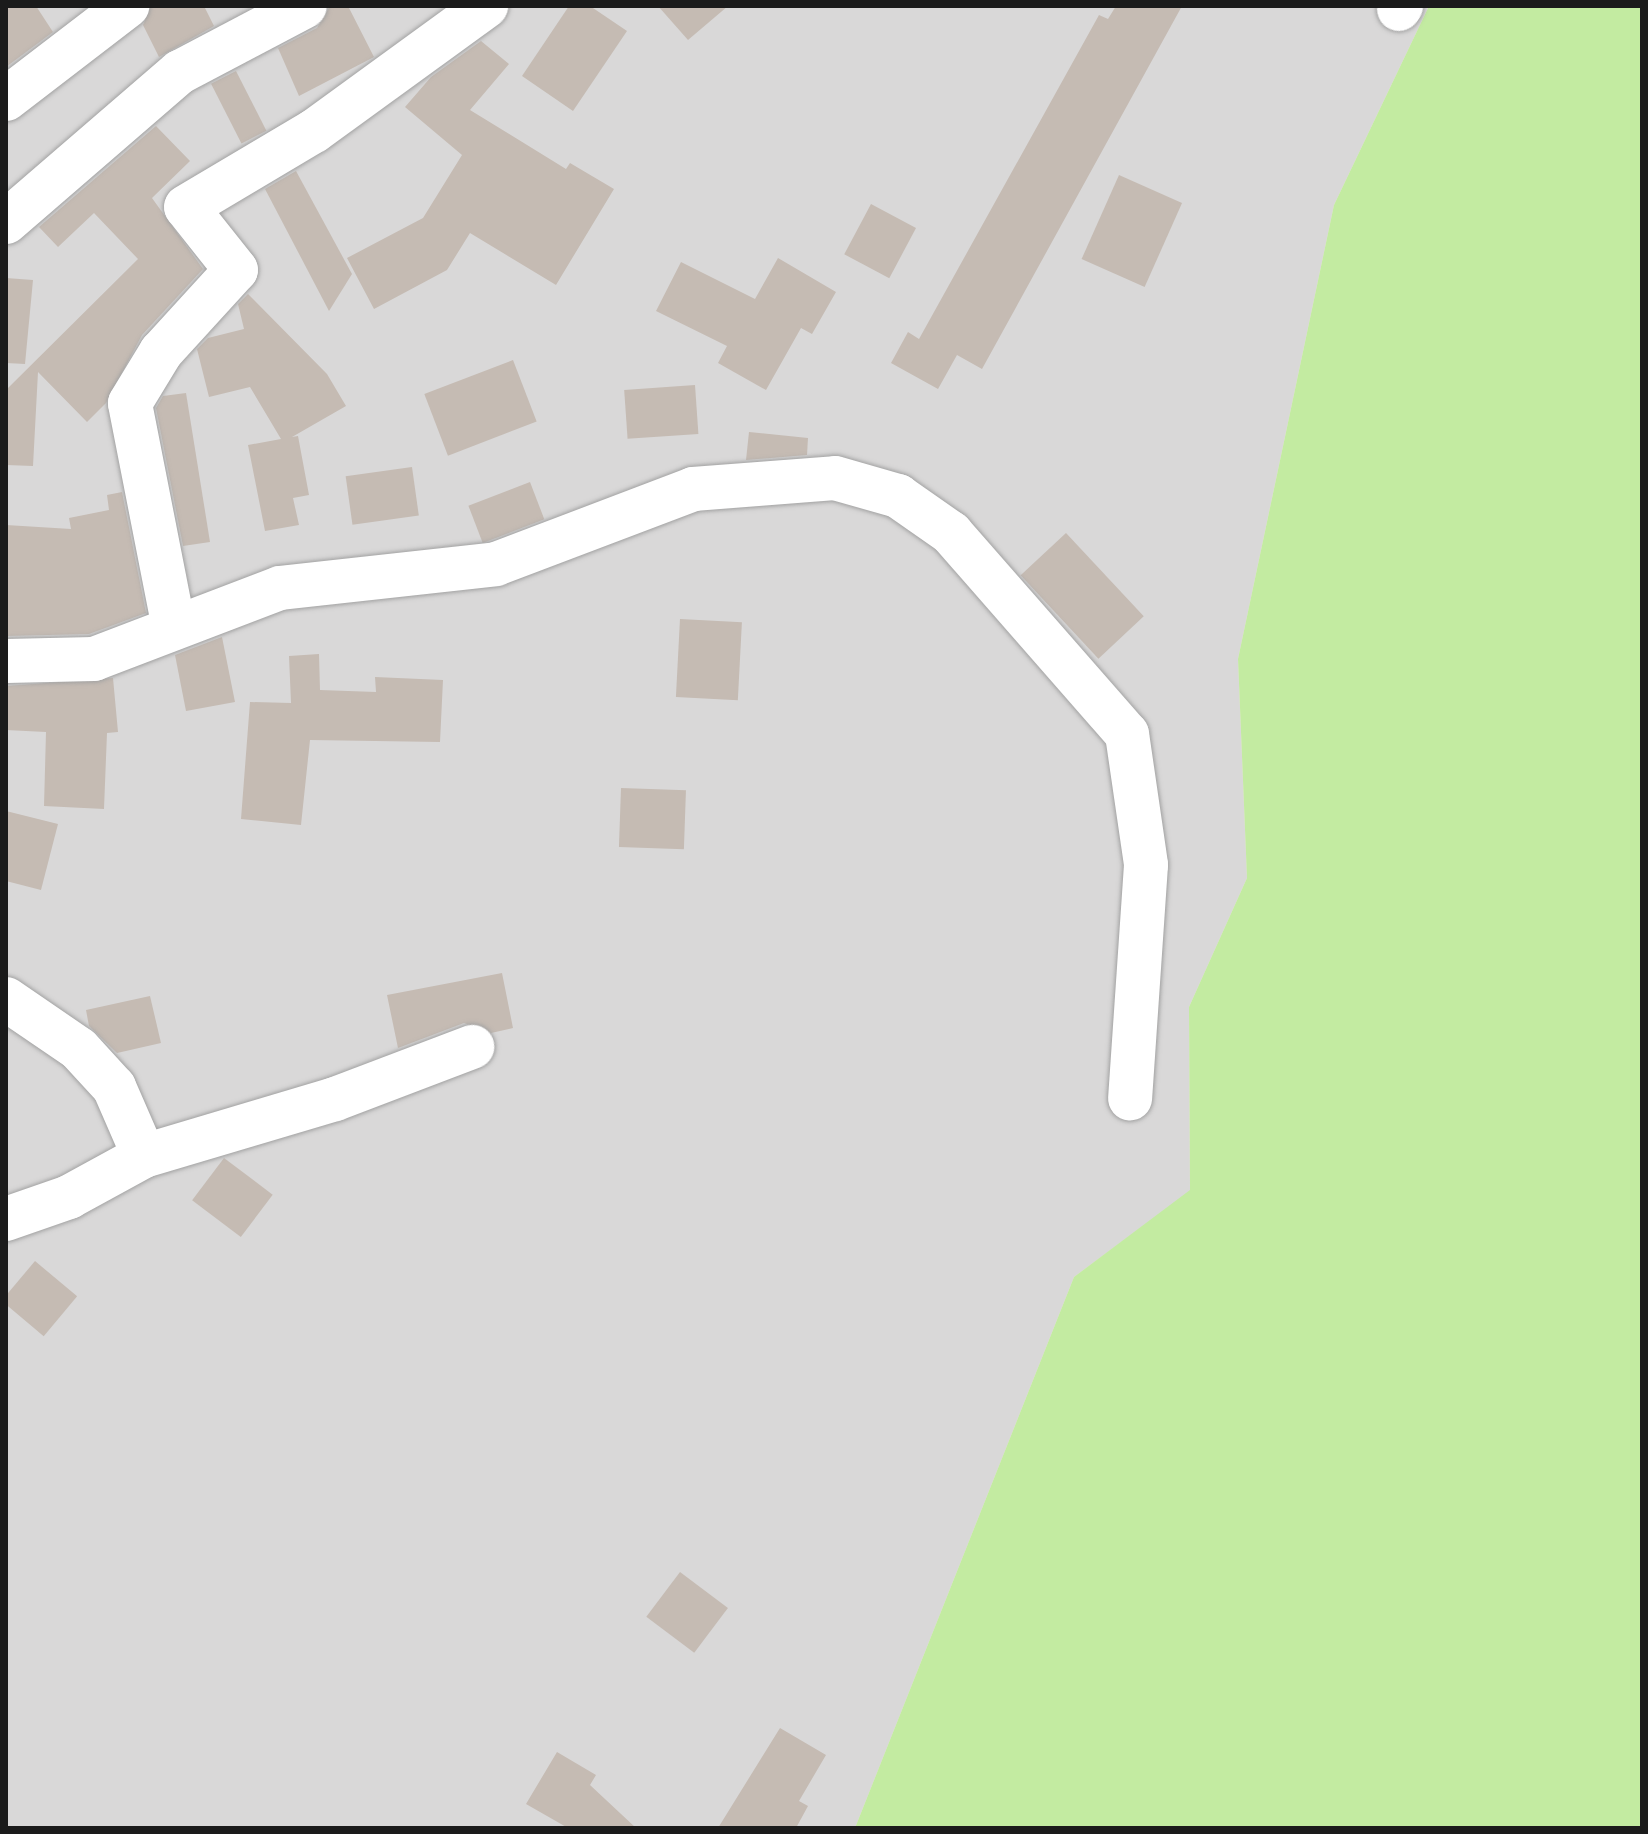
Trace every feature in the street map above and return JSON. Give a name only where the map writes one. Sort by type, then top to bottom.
[{"type":"street","points":[[6,99],[127,6]]},
{"type":"street","points":[[6,222],[180,72],[305,6]]},
{"type":"street","points":[[174,628],[130,403],[161,352],[236,270],[186,207],[314,131],[486,6]]},
{"type":"street","points":[[6,661],[94,659],[280,588],[496,564],[693,489],[835,478],[898,496],[951,533],[1127,734],[1146,865],[1130,1098]]},
{"type":"street","points":[[6,999],[79,1049],[114,1087],[144,1156]]},
{"type":"street","points":[[6,1219],[69,1197],[144,1156],[335,1099],[472,1047]]},
{"type":"shaded area","points":[[6,6],[1429,6],[1334,205],[1238,659],[1247,878],[1189,1007],[1190,1191],[1074,1277],[855,1828],[6,1828]]},
{"type":"green space","points":[[1429,6],[1642,6],[1642,1828],[855,1828],[1074,1277],[1190,1190],[1189,1007],[1247,878],[1238,659],[1334,205]]},
{"type":"building","points":[[6,6],[36,6],[53,32],[6,67]]},
{"type":"building","points":[[151,6],[204,6],[214,26],[159,57],[143,25]]},
{"type":"building","points":[[330,6],[348,6],[374,57],[299,96],[278,48],[317,28]]},
{"type":"building","points":[[569,6],[590,6],[627,31],[573,111],[522,76]]},
{"type":"building","points":[[658,6],[728,6],[688,40]]},
{"type":"building","points":[[1116,6],[1182,6],[982,369],[957,355],[938,389],[891,363],[908,332],[919,339],[1099,15],[1108,19]]},
{"type":"building","points":[[481,41],[509,64],[470,110],[566,169],[570,163],[614,189],[556,285],[470,233],[447,270],[374,309],[347,258],[423,218],[462,155],[405,107],[431,77]]},
{"type":"building","points":[[236,71],[266,131],[241,143],[211,84]]},
{"type":"building","points":[[156,126],[190,161],[152,198],[203,269],[142,335],[106,403],[87,422],[38,372],[33,466],[6,465],[6,390],[138,259],[94,213],[58,247],[39,227]]},
{"type":"building","points":[[296,171],[352,274],[329,311],[265,189]]},
{"type":"building","points":[[1119,175],[1182,203],[1145,287],[1082,259]]},
{"type":"building","points":[[871,204],[916,228],[889,278],[844,254]]},
{"type":"building","points":[[778,258],[836,292],[812,334],[801,328],[766,390],[718,363],[727,346],[656,311],[681,262],[755,299]]},
{"type":"building","points":[[6,278],[33,280],[25,364],[6,363]]},
{"type":"building","points":[[248,294],[327,374],[346,406],[292,437],[298,436],[309,495],[293,498],[299,525],[265,531],[248,445],[281,439],[250,387],[209,397],[197,349],[208,338],[244,329],[238,304]]},
{"type":"building","points":[[513,360],[537,422],[448,456],[424,394]]},
{"type":"building","points":[[695,385],[698,434],[628,439],[624,390]]},
{"type":"building","points":[[186,393],[210,542],[183,546],[156,408],[163,396]]},
{"type":"building","points":[[749,432],[808,438],[807,455],[746,460]]},
{"type":"building","points":[[412,467],[419,516],[352,525],[346,476]]},
{"type":"building","points":[[530,482],[544,519],[483,543],[468,506]]},
{"type":"building","points":[[122,492],[146,613],[89,634],[6,636],[6,525],[71,529],[69,518],[109,510],[107,495]]},
{"type":"building","points":[[1066,533],[1144,616],[1098,659],[1021,575]]},
{"type":"building","points":[[680,619],[742,622],[738,700],[676,697]]},
{"type":"building","points":[[222,637],[235,702],[186,711],[175,655]]},
{"type":"building","points":[[319,654],[320,690],[376,692],[375,677],[443,680],[440,742],[310,740],[301,825],[241,819],[250,702],[291,703],[289,656]]},
{"type":"building","points":[[113,678],[118,732],[107,733],[104,809],[44,806],[46,732],[6,730],[6,686]]},
{"type":"building","points":[[621,788],[686,790],[684,849],[619,847]]},
{"type":"building","points":[[6,811],[58,824],[41,890],[6,881]]},
{"type":"building","points":[[502,973],[513,1028],[491,1033],[464,1023],[398,1048],[387,995]]},
{"type":"building","points":[[150,996],[161,1043],[117,1053],[89,1026],[86,1010]]},
{"type":"building","points":[[224,1158],[273,1195],[241,1237],[192,1200]]},
{"type":"building","points":[[35,1261],[77,1296],[44,1336],[6,1305],[6,1296]]},
{"type":"building","points":[[680,1572],[728,1608],[694,1653],[646,1617]]},
{"type":"building","points":[[780,1728],[826,1755],[799,1801],[808,1806],[796,1828],[718,1828]]},
{"type":"building","points":[[557,1752],[596,1775],[590,1785],[636,1828],[568,1828],[526,1804]]}]
